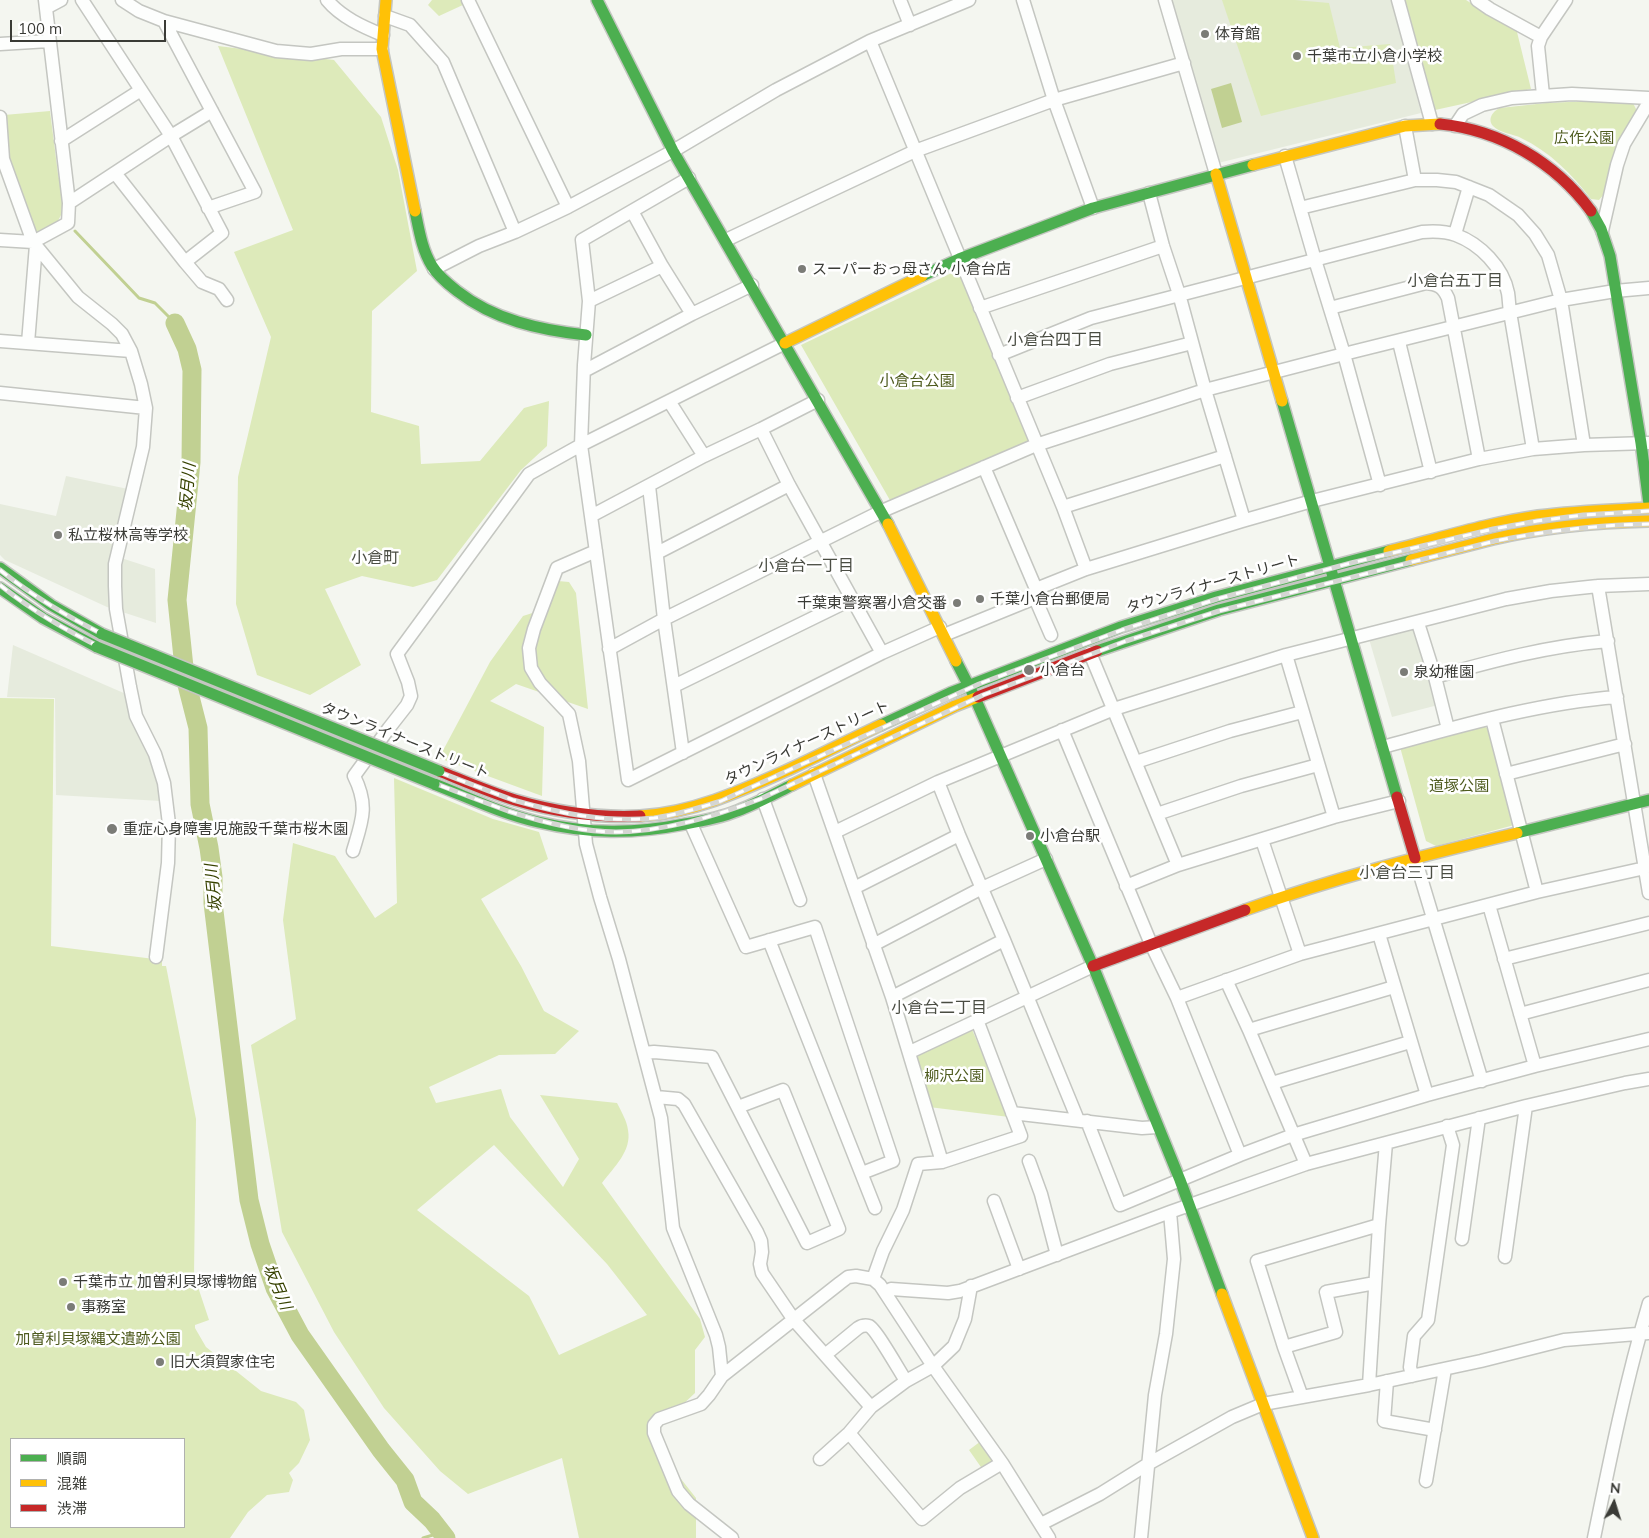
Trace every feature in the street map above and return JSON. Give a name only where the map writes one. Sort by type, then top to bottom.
[{"type":"street","points":[[0,240],[35,243],[68,224],[69,203],[46,4],[61,0]]},
{"type":"street","points":[[82,0],[171,136],[222,233],[186,262]]},
{"type":"street","points":[[122,0],[139,11],[164,21],[276,51],[311,54],[341,49],[382,49]]},
{"type":"street","points":[[327,0],[334,8],[352,20],[365,28],[383,35]]},
{"type":"street","points":[[386,0],[382,49],[422,243],[434,269],[455,288],[490,312],[504,318],[556,332],[586,335]]},
{"type":"street","points":[[468,0],[568,207]]},
{"type":"street","points":[[597,0],[688,178],[726,240],[882,511],[975,698],[1093,966],[1180,1180],[1312,1538]]},
{"type":"street","points":[[900,0],[910,25]]},
{"type":"street","points":[[434,269],[479,246],[515,232],[568,207],[673,151],[776,90],[870,41],[910,25],[944,5],[969,0]]},
{"type":"street","points":[[1023,0],[1054,100],[1092,208]]},
{"type":"street","points":[[1165,0],[1415,858],[1482,1081]]},
{"type":"street","points":[[1398,0],[1432,124]]},
{"type":"street","points":[[1477,0],[1492,5],[1541,38]]},
{"type":"street","points":[[1543,95],[1538,46],[1541,38],[1566,0]]},
{"type":"street","points":[[385,16],[410,26],[444,62],[515,232]]},
{"type":"street","points":[[164,21],[255,192],[208,208]]},
{"type":"street","points":[[0,44],[49,41]]},
{"type":"street","points":[[870,41],[1063,507],[1086,569]]},
{"type":"street","points":[[726,240],[915,151],[1054,100],[1184,63]]},
{"type":"street","points":[[61,141],[141,90]]},
{"type":"street","points":[[1455,126],[1463,114],[1482,105],[1512,98],[1572,94],[1649,98]]},
{"type":"street","points":[[1602,231],[1617,165],[1624,144],[1649,102]]},
{"type":"street","points":[[69,203],[212,111]]},
{"type":"street","points":[[0,117],[3,159],[35,243],[78,297],[122,334],[131,351],[146,408],[143,447],[115,564],[115,586],[116,609],[136,716],[156,754],[164,783],[169,824],[168,863],[156,956]]},
{"type":"street","points":[[353,851],[363,817],[364,802],[354,776],[407,705],[411,696],[408,682],[397,654],[529,474],[581,445],[871,300],[960,259],[1092,208],[1216,174],[1405,126],[1432,124],[1468,128],[1506,142],[1540,161],[1570,186],[1592,212],[1602,231],[1610,256],[1615,291],[1645,443],[1649,506]]},
{"type":"street","points":[[1405,126],[1415,180]]},
{"type":"street","points":[[1285,156],[1344,354],[1380,485]]},
{"type":"street","points":[[115,173],[202,282],[219,289],[227,300]]},
{"type":"street","points":[[688,178],[582,240],[589,300],[581,445],[628,780],[882,654],[1036,593],[1086,569],[1312,501],[1479,460],[1533,449],[1645,443]]},
{"type":"street","points":[[1300,208],[1415,180],[1437,180],[1456,182],[1470,187],[1508,207],[1518,215],[1535,234],[1548,254],[1561,300],[1584,445]]},
{"type":"street","points":[[1455,234],[1470,187]]},
{"type":"street","points":[[1149,193],[1244,520]]},
{"type":"street","points":[[632,211],[662,266],[692,314]]},
{"type":"street","points":[[999,355],[1091,318],[1246,276],[1422,232],[1435,231],[1455,234],[1473,243],[1487,255],[1500,271],[1508,292],[1533,449]]},
{"type":"street","points":[[28,343],[35,243]]},
{"type":"street","points":[[980,308],[1163,246]]},
{"type":"street","points":[[589,300],[662,266]]},
{"type":"street","points":[[1330,308],[1426,283],[1436,284],[1444,290],[1448,298],[1454,326],[1479,460]]},
{"type":"street","points":[[584,371],[692,314],[752,285]]},
{"type":"street","points":[[610,648],[882,511],[1036,444],[1205,390],[1344,354],[1399,342],[1454,326],[1561,300],[1615,291],[1649,288]]},
{"type":"street","points":[[0,341],[131,351]]},
{"type":"street","points":[[1017,398],[1110,364],[1192,342]]},
{"type":"street","points":[[1399,342],[1431,472]]},
{"type":"street","points":[[0,393],[146,408]]},
{"type":"street","points":[[591,516],[704,456],[761,430],[818,400]]},
{"type":"street","points":[[669,401],[704,456]]},
{"type":"street","points":[[761,430],[789,485],[882,654]]},
{"type":"street","points":[[1063,507],[1225,456]]},
{"type":"street","points":[[984,467],[1036,593],[1051,635]]},
{"type":"street","points":[[657,553],[789,485]]},
{"type":"street","points":[[649,486],[664,620],[683,753]]},
{"type":"street","name":"タウンライナーストリート","points":[[0,568],[51,606],[102,634],[439,771],[514,800],[568,813],[616,818],[653,816],[720,799],[757,784],[950,693],[1121,627],[1216,597],[1492,525],[1537,516],[1649,506]]},
{"type":"street","name":"タウンライナーストリート","points":[[0,588],[43,618],[96,647],[434,784],[537,822],[584,831],[615,832],[655,830],[691,824],[738,811],[975,698],[1090,653],[1219,610],[1494,539],[1538,530],[1584,524],[1649,521]]},
{"type":"street","points":[[596,550],[557,568],[534,629],[529,648],[531,668],[540,683],[569,714],[579,761],[586,844],[661,1118],[672,1228],[716,1335],[722,1376]]},
{"type":"street","points":[[835,832],[938,782],[1114,709],[1286,655],[1418,623],[1506,599],[1551,591],[1598,586],[1649,584]]},
{"type":"street","points":[[1598,586],[1649,893]]},
{"type":"street","points":[[674,686],[852,599]]},
{"type":"street","points":[[1418,623],[1435,677],[1448,729]]},
{"type":"street","points":[[1435,677],[1529,652],[1608,641]]},
{"type":"street","points":[[1090,653],[1178,865]]},
{"type":"street","points":[[1286,655],[1334,817]]},
{"type":"street","points":[[1383,747],[1448,729],[1562,703],[1617,696]]},
{"type":"street","points":[[1136,762],[1230,731],[1302,712]]},
{"type":"street","points":[[1492,719],[1537,892]]},
{"type":"street","points":[[1062,730],[1126,886],[1177,998],[1240,1155]]},
{"type":"street","points":[[1506,774],[1625,744]]},
{"type":"street","points":[[1157,814],[1241,786],[1318,766]]},
{"type":"street","points":[[814,774],[892,996],[942,1162]]},
{"type":"street","points":[[938,782],[959,836],[1120,1205],[1293,1135],[1426,1095],[1535,1066],[1649,1039]]},
{"type":"street","points":[[763,799],[800,900]]},
{"type":"street","points":[[910,1052],[1093,966],[1282,898],[1415,858],[1649,800]]},
{"type":"street","points":[[1126,886],[1178,865],[1334,817],[1399,801]]},
{"type":"street","points":[[691,824],[746,947],[815,927],[893,1161],[862,1173]]},
{"type":"street","points":[[854,888],[959,836]]},
{"type":"street","points":[[1262,840],[1300,954]]},
{"type":"street","points":[[873,945],[982,888],[1046,858]]},
{"type":"street","points":[[1177,998],[1300,954],[1537,892],[1645,868]]},
{"type":"street","points":[[1489,905],[1535,1066]]},
{"type":"street","points":[[1504,959],[1649,923]]},
{"type":"street","points":[[1379,934],[1426,1095]]},
{"type":"street","points":[[769,940],[876,1208]]},
{"type":"street","points":[[892,996],[1004,940]]},
{"type":"street","points":[[1226,980],[1250,1030],[1306,1164]]},
{"type":"street","points":[[1520,1014],[1649,980]]},
{"type":"street","points":[[1250,1030],[1394,987]]},
{"type":"street","points":[[873,1279],[903,1210],[918,1164],[942,1162],[1021,1136],[977,1020]]},
{"type":"street","points":[[1272,1083],[1410,1042]]},
{"type":"street","points":[[644,1053],[654,1052],[712,1057],[738,1108],[807,1243],[839,1229],[783,1090],[738,1108]]},
{"type":"street","points":[[885,1292],[891,1290],[948,1293],[960,1291],[1189,1205],[1306,1164],[1526,1106],[1626,1083],[1649,1080]]},
{"type":"street","points":[[656,1097],[678,1099],[684,1104],[758,1232],[761,1241],[760,1264],[762,1273],[794,1320],[871,1407]]},
{"type":"street","points":[[1505,1258],[1526,1106]]},
{"type":"street","points":[[1012,1113],[1142,1128],[1157,1127]]},
{"type":"street","points":[[1462,1239],[1479,1118]]},
{"type":"street","points":[[1412,1376],[1410,1367],[1414,1336],[1428,1320],[1453,1145],[1447,1126]]},
{"type":"street","points":[[1369,1385],[1386,1142]]},
{"type":"street","points":[[1029,1161],[1041,1194],[1057,1255]]},
{"type":"street","points":[[994,1200],[1019,1269]]},
{"type":"street","points":[[1141,1538],[1156,1395],[1166,1334],[1174,1259],[1170,1212]]},
{"type":"street","points":[[1302,1397],[1257,1261],[1379,1225]]},
{"type":"street","points":[[732,1538],[689,1504],[678,1491],[654,1433],[654,1426],[659,1419],[701,1404],[709,1396],[722,1376],[848,1277],[856,1276],[873,1279],[885,1292],[1002,1463],[1050,1538]]},
{"type":"street","points":[[1284,1347],[1336,1332],[1326,1292],[1375,1283]]},
{"type":"street","points":[[820,1459],[849,1433],[871,1407],[906,1381],[934,1366],[954,1346],[965,1319],[971,1286]]},
{"type":"street","points":[[1594,1538],[1605,1484],[1644,1333],[1649,1303]]},
{"type":"street","points":[[825,1355],[858,1328],[868,1326],[876,1333],[906,1381]]},
{"type":"street","points":[[1041,1524],[1100,1494],[1232,1416],[1263,1404],[1481,1362],[1564,1340],[1644,1333]]},
{"type":"street","points":[[1426,1482],[1445,1369]]},
{"type":"street","points":[[1387,1381],[1384,1421],[1435,1430]]},
{"type":"street","points":[[849,1433],[922,1519],[960,1488],[1002,1463]]},
{"type":"shaded area","name":"千葉市立小倉小学校","points":[[1171,0],[1392,0],[1421,113],[1218,163]]},
{"type":"shaded area","points":[[1231,83],[1242,122],[1222,128],[1211,89]]},
{"type":"shaded area","name":"私立桜林高等学校","points":[[66,476],[128,489],[112,555],[155,569],[156,623],[107,607],[5,560],[0,555],[0,504],[56,516]]},
{"type":"shaded area","name":"泉幼稚園","points":[[1411,627],[1417,632],[1438,705],[1392,717],[1369,639]]},
{"type":"shaded area","points":[[13,645],[126,694],[154,766],[161,801],[56,795],[55,698],[7,697]]},
{"type":"green space","points":[[432,0],[463,0],[465,4],[439,16],[428,5]]},
{"type":"green space","points":[[1222,0],[1295,0],[1329,3],[1340,48],[1390,44],[1396,83],[1261,116]]},
{"type":"green space","points":[[1404,0],[1466,0],[1517,32],[1531,89],[1435,110]]},
{"type":"green space","points":[[218,46],[334,60],[381,117],[398,170],[417,271],[372,311],[371,412],[419,426],[421,464],[480,461],[524,408],[549,401],[547,446],[521,470],[437,580],[413,587],[362,576],[325,589],[361,665],[310,695],[257,675],[236,604],[238,477],[271,337],[234,252],[293,230]]},
{"type":"green space","name":"広作公園","points":[[1591,101],[1633,103],[1637,111],[1605,193],[1599,200],[1591,199],[1568,172],[1551,157],[1532,144],[1499,130],[1491,123],[1493,113],[1500,108]]},
{"type":"green space","points":[[50,111],[58,174],[63,195],[62,213],[58,221],[36,233],[8,162],[4,115]]},
{"type":"green space","name":"小倉台公園","points":[[960,269],[1029,441],[891,502],[801,345]]},
{"type":"green space","points":[[558,581],[569,582],[576,593],[588,709],[516,684],[490,701],[544,727],[542,796],[439,758],[490,662],[523,616],[548,608]]},
{"type":"green space","name":"加曽利貝塚縄文遺跡公園","points":[[0,698],[54,699],[51,946],[162,960],[162,966],[166,966],[196,1119],[194,1275],[209,1320],[195,1325],[195,1328],[206,1347],[261,1391],[296,1402],[304,1410],[310,1440],[299,1463],[289,1473],[293,1480],[289,1492],[267,1495],[248,1512],[230,1538],[0,1538]]},
{"type":"green space","name":"道塚公園","points":[[1482,725],[1493,732],[1518,824],[1436,846],[1426,841],[1400,747]]},
{"type":"green space","points":[[394,778],[493,819],[539,832],[548,859],[481,899],[521,966],[544,1011],[579,1031],[555,1054],[499,1055],[429,1087],[436,1103],[501,1089],[510,1117],[563,1187],[579,1159],[540,1095],[617,1103],[624,1116],[629,1138],[625,1152],[602,1183],[700,1319],[705,1337],[695,1350],[695,1393],[648,1437],[696,1498],[696,1538],[579,1538],[562,1458],[468,1494],[440,1471],[384,1408],[334,1332],[282,1232],[251,1045],[296,1019],[283,920],[293,843],[335,856],[375,918],[397,903]],"holes":[[[494,1145],[607,1264],[647,1315],[559,1355],[529,1296],[417,1210]]]},
{"type":"green space","name":"柳沢公園","points":[[971,1027],[1009,1117],[929,1107],[913,1058]]},
{"type":"green space","points":[[981,1441],[994,1459],[993,1464],[983,1470],[969,1450]]},
{"type":"waterway","name":"坂月川","points":[[75,231],[139,298],[155,303],[175,323]]},
{"type":"waterway","name":"坂月川","points":[[175,323],[187,349],[192,370],[191,462],[177,600],[185,677],[198,728],[200,804],[213,877],[213,903],[249,1200],[260,1244],[275,1288],[300,1335],[381,1450],[405,1480],[413,1502],[432,1520],[446,1538]]},
{"type":"waterway","points":[[423,1538],[443,1532]]},
{"type":"railway","points":[[0,570],[61,612],[127,646],[194,675],[419,764],[530,805],[582,816],[636,819],[671,815],[721,801],[979,684],[1122,630],[1217,599],[1351,563],[1493,529],[1583,515],[1649,511]]},
{"type":"railway","points":[[0,585],[29,607],[92,643],[193,687],[508,811],[561,826],[602,832],[616,832],[671,826],[742,806],[983,695],[1126,641],[1219,611],[1495,541],[1572,529],[1649,524]]},
{"type":"traffic: fast","points":[[597,0],[673,151],[888,524]]},
{"type":"traffic: fast","points":[[922,276],[959,259],[1093,208],[1253,165]]},
{"type":"traffic: fast","points":[[415,211],[421,240],[434,270],[457,291],[486,309],[518,322],[535,327],[586,335]]},
{"type":"traffic: fast","points":[[1591,211],[1601,229],[1610,256],[1641,443],[1649,504]]},
{"type":"traffic: fast","points":[[1282,401],[1397,797]]},
{"type":"traffic: fast","points":[[881,725],[950,693],[1121,627],[1216,597],[1389,551]]},
{"type":"traffic: fast","points":[[1097,651],[1219,610],[1411,560]]},
{"type":"traffic: fast","points":[[0,568],[51,605],[102,634]]},
{"type":"traffic: fast","points":[[0,588],[43,618],[97,647]]},
{"type":"traffic: fast","points":[[102,634],[439,771]]},
{"type":"traffic: fast","points":[[97,647],[434,784]]},
{"type":"traffic: fast","points":[[956,661],[975,698],[1093,966],[1180,1180],[1222,1294]]},
{"type":"traffic: fast","points":[[434,784],[525,819],[593,831],[648,830],[698,822],[731,813],[792,785]]},
{"type":"traffic: fast","points":[[1517,833],[1649,800]]},
{"type":"traffic: slow","points":[[386,0],[382,49],[415,211]]},
{"type":"traffic: slow","points":[[1253,165],[1405,126],[1440,124]]},
{"type":"traffic: slow","points":[[1216,174],[1282,401]]},
{"type":"traffic: slow","points":[[785,343],[922,276]]},
{"type":"traffic: slow","points":[[1389,551],[1519,519],[1566,513],[1649,508]]},
{"type":"traffic: slow","points":[[1411,560],[1532,531],[1590,524],[1649,521]]},
{"type":"traffic: slow","points":[[888,524],[956,661]]},
{"type":"traffic: slow","points":[[792,785],[955,706],[978,697]]},
{"type":"traffic: slow","points":[[640,816],[680,810],[737,792],[881,725]]},
{"type":"traffic: slow","points":[[1245,910],[1278,898],[1380,868],[1517,833]]},
{"type":"traffic: slow","points":[[1222,1294],[1313,1538]]},
{"type":"traffic: jam","points":[[1440,124],[1484,133],[1524,151],[1561,178],[1577,193],[1591,211]]},
{"type":"traffic: jam","points":[[978,697],[1097,651]]},
{"type":"traffic: jam","points":[[439,771],[505,797],[546,808],[593,815],[640,816]]},
{"type":"traffic: jam","points":[[1397,797],[1415,858]]},
{"type":"traffic: jam","points":[[1093,966],[1245,910]]},
{"type":"place","name":"体育館","points":[[1205,34]]},
{"type":"place","name":"千葉市立小倉小学校","points":[[1297,56]]},
{"type":"place","name":"スーパーおっ母さん 小倉台店","points":[[802,269]]},
{"type":"place","name":"私立桜林高等学校","points":[[58,535]]},
{"type":"place","name":"千葉小倉台郵便局","points":[[980,599]]},
{"type":"place","name":"千葉東警察署小倉交番","points":[[957,603]]},
{"type":"place","name":"小倉台","points":[[1029,670]]},
{"type":"place","name":"泉幼稚園","points":[[1404,672]]},
{"type":"place","name":"重症心身障害児施設千葉市桜木園","points":[[112,829]]},
{"type":"place","name":"小倉台駅","points":[[1030,836]]},
{"type":"place","name":"千葉市立 加曽利貝塚博物館","points":[[63,1282]]},
{"type":"place","name":"事務室","points":[[71,1307]]},
{"type":"place","name":"旧大須賀家住宅","points":[[160,1362]]},
{"type":"district","name":"小倉台五丁目","points":[[1455,281]]},
{"type":"district","name":"小倉台四丁目","points":[[1055,340]]},
{"type":"district","name":"小倉町","points":[[375,558]]},
{"type":"district","name":"小倉台一丁目","points":[[806,566]]},
{"type":"district","name":"小倉台三丁目","points":[[1407,873]]},
{"type":"district","name":"小倉台二丁目","points":[[939,1008]]}]
